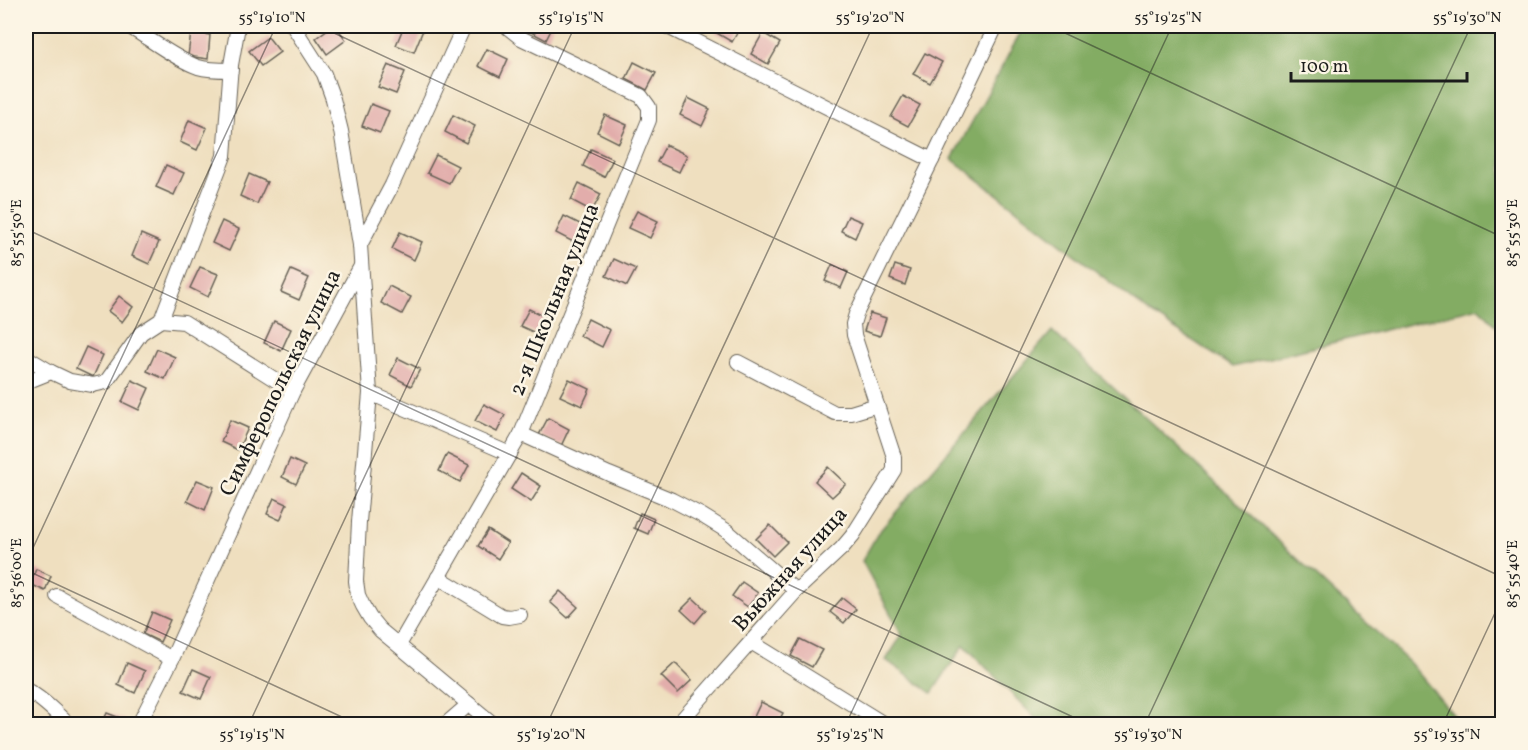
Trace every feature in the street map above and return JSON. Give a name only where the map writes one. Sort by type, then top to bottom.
[{"type":"street","points":[[128,26],[198,67],[231,70]]},
{"type":"street","points":[[26,357],[70,381],[93,385],[106,382],[141,333],[161,320],[224,156],[231,70],[238,26]]},
{"type":"street","name":"Симферопольская улица","points":[[139,724],[293,391],[361,266],[360,245],[341,131],[333,99],[324,75],[293,26]]},
{"type":"street","points":[[360,245],[392,185],[465,26]]},
{"type":"street","name":"2-я Школьная улица","points":[[399,645],[521,434],[649,120],[649,107],[641,96],[521,38],[506,26]]},
{"type":"street","points":[[666,26],[932,160]]},
{"type":"street","name":"Вьюжная улица","points":[[678,724],[796,591],[842,548],[853,535],[894,470],[894,457],[854,335],[853,324],[996,26]]},
{"type":"street","points":[[361,266],[370,393],[359,522],[356,580],[358,595],[370,618],[380,630],[493,724]]},
{"type":"street","points":[[161,320],[184,322],[293,391]]},
{"type":"street","points":[[738,362],[835,412],[851,413],[877,405]]},
{"type":"street","points":[[26,382],[51,372]]},
{"type":"street","points":[[370,393],[510,454]]},
{"type":"street","points":[[521,434],[701,515],[727,531],[796,591]]},
{"type":"street","points":[[438,577],[502,616],[509,618],[520,615]]},
{"type":"street","points":[[57,596],[171,659]]},
{"type":"street","points":[[751,642],[884,724]]},
{"type":"street","points":[[26,690],[68,724]]},
{"type":"street","points":[[446,724],[469,705]]},
{"type":"green space","points":[[1024,26],[1502,26],[1502,332],[1479,307],[1233,367],[1147,311],[952,159]]},
{"type":"green space","points":[[1052,331],[1410,663],[1461,724],[1041,724],[964,645],[932,693],[886,660],[902,635],[862,561],[878,533]]},
{"type":"building","points":[[332,26],[336,26],[346,40],[327,54],[316,38]]},
{"type":"building","points":[[404,26],[423,30],[414,52],[396,45]]},
{"type":"building","points":[[534,26],[553,26],[546,40],[531,32]]},
{"type":"building","points":[[719,26],[741,26],[732,42],[715,32]]},
{"type":"building","points":[[939,26],[958,26],[953,34]]},
{"type":"building","points":[[191,32],[210,35],[208,59],[188,56]]},
{"type":"building","points":[[763,33],[780,43],[768,64],[751,54]]},
{"type":"building","points":[[268,37],[280,52],[261,66],[249,51]]},
{"type":"building","points":[[487,49],[508,59],[500,77],[478,66]]},
{"type":"building","points":[[925,53],[942,62],[930,83],[913,74]]},
{"type":"building","points":[[634,62],[656,73],[647,90],[626,79]]},
{"type":"building","points":[[388,65],[405,72],[396,94],[378,87]]},
{"type":"building","points":[[903,96],[920,105],[908,126],[891,117]]},
{"type":"building","points":[[688,98],[710,109],[702,126],[680,115]]},
{"type":"building","points":[[371,104],[389,111],[380,133],[362,126]]},
{"type":"building","points":[[453,115],[475,126],[466,143],[445,132]]},
{"type":"building","points":[[605,115],[627,125],[619,143],[597,132]]},
{"type":"building","points":[[189,120],[207,128],[197,150],[180,142]]},
{"type":"building","points":[[666,145],[687,155],[679,172],[657,162]]},
{"type":"building","points":[[591,149],[613,159],[604,177],[583,166]]},
{"type":"building","points":[[436,155],[458,166],[449,183],[427,173]]},
{"type":"building","points":[[166,165],[184,173],[174,195],[156,187]]},
{"type":"building","points":[[249,174],[267,182],[257,204],[240,196]]},
{"type":"building","points":[[579,183],[601,194],[592,211],[571,200]]},
{"type":"building","points":[[637,211],[658,221],[650,238],[628,228]]},
{"type":"building","points":[[564,216],[586,227],[577,244],[556,233]]},
{"type":"building","points":[[848,216],[862,222],[855,238],[841,231]]},
{"type":"building","points":[[222,221],[239,229],[229,251],[212,243]]},
{"type":"building","points":[[400,232],[422,242],[414,260],[392,249]]},
{"type":"building","points":[[141,234],[159,242],[149,264],[132,256]]},
{"type":"building","points":[[614,259],[636,269],[627,286],[606,276]]},
{"type":"building","points":[[832,265],[848,272],[841,288],[825,281]]},
{"type":"building","points":[[895,265],[910,270],[905,285],[890,279]]},
{"type":"building","points":[[200,267],[218,274],[208,297],[190,288]]},
{"type":"building","points":[[291,270],[309,278],[299,300],[281,292]]},
{"type":"building","points":[[389,286],[411,297],[402,314],[381,303]]},
{"type":"building","points":[[119,296],[133,307],[122,322],[108,311]]},
{"type":"building","points":[[529,309],[550,319],[542,336],[520,326]]},
{"type":"building","points":[[870,313],[886,318],[880,336],[864,331]]},
{"type":"building","points":[[588,319],[610,330],[602,347],[580,336]]},
{"type":"building","points":[[274,321],[291,329],[281,351],[264,343]]},
{"type":"building","points":[[86,347],[103,355],[93,377],[76,369]]},
{"type":"building","points":[[157,349],[175,357],[165,379],[147,371]]},
{"type":"building","points":[[398,358],[420,369],[411,386],[390,375]]},
{"type":"building","points":[[569,379],[590,389],[582,406],[560,396]]},
{"type":"building","points":[[132,380],[149,388],[139,410],[122,402]]},
{"type":"building","points":[[484,404],[505,415],[497,432],[475,421]]},
{"type":"building","points":[[548,418],[569,429],[561,446],[539,435]]},
{"type":"building","points":[[230,420],[248,428],[238,450],[221,442]]},
{"type":"building","points":[[447,454],[469,465],[460,482],[439,471]]},
{"type":"building","points":[[290,459],[305,466],[296,484],[282,477]]},
{"type":"building","points":[[828,467],[846,484],[832,497],[815,481]]},
{"type":"building","points":[[521,473],[541,486],[531,502],[511,489]]},
{"type":"building","points":[[197,480],[214,487],[205,510],[187,501]]},
{"type":"building","points":[[274,498],[287,504],[280,520],[267,514]]},
{"type":"building","points":[[640,513],[654,519],[648,534],[634,528]]},
{"type":"building","points":[[770,525],[787,542],[773,556],[756,539]]},
{"type":"building","points":[[488,530],[508,543],[498,559],[478,546]]},
{"type":"building","points":[[36,569],[51,576],[45,591],[30,584]]},
{"type":"building","points":[[742,582],[758,593],[748,607],[732,596]]},
{"type":"building","points":[[560,591],[578,607],[568,618],[550,602]]},
{"type":"building","points":[[693,598],[706,610],[695,623],[681,610]]},
{"type":"building","points":[[842,598],[856,609],[844,623],[830,612]]},
{"type":"building","points":[[152,612],[170,620],[160,642],[143,634]]},
{"type":"building","points":[[800,639],[822,650],[812,667],[791,656]]},
{"type":"building","points":[[127,663],[145,671],[135,693],[118,685]]},
{"type":"building","points":[[675,663],[692,680],[678,693],[661,676]]},
{"type":"building","points":[[193,669],[211,677],[201,699],[183,691]]},
{"type":"building","points":[[761,702],[783,713],[777,724],[763,724],[753,719]]},
{"type":"building","points":[[107,713],[125,720],[123,724],[102,724]]}]
